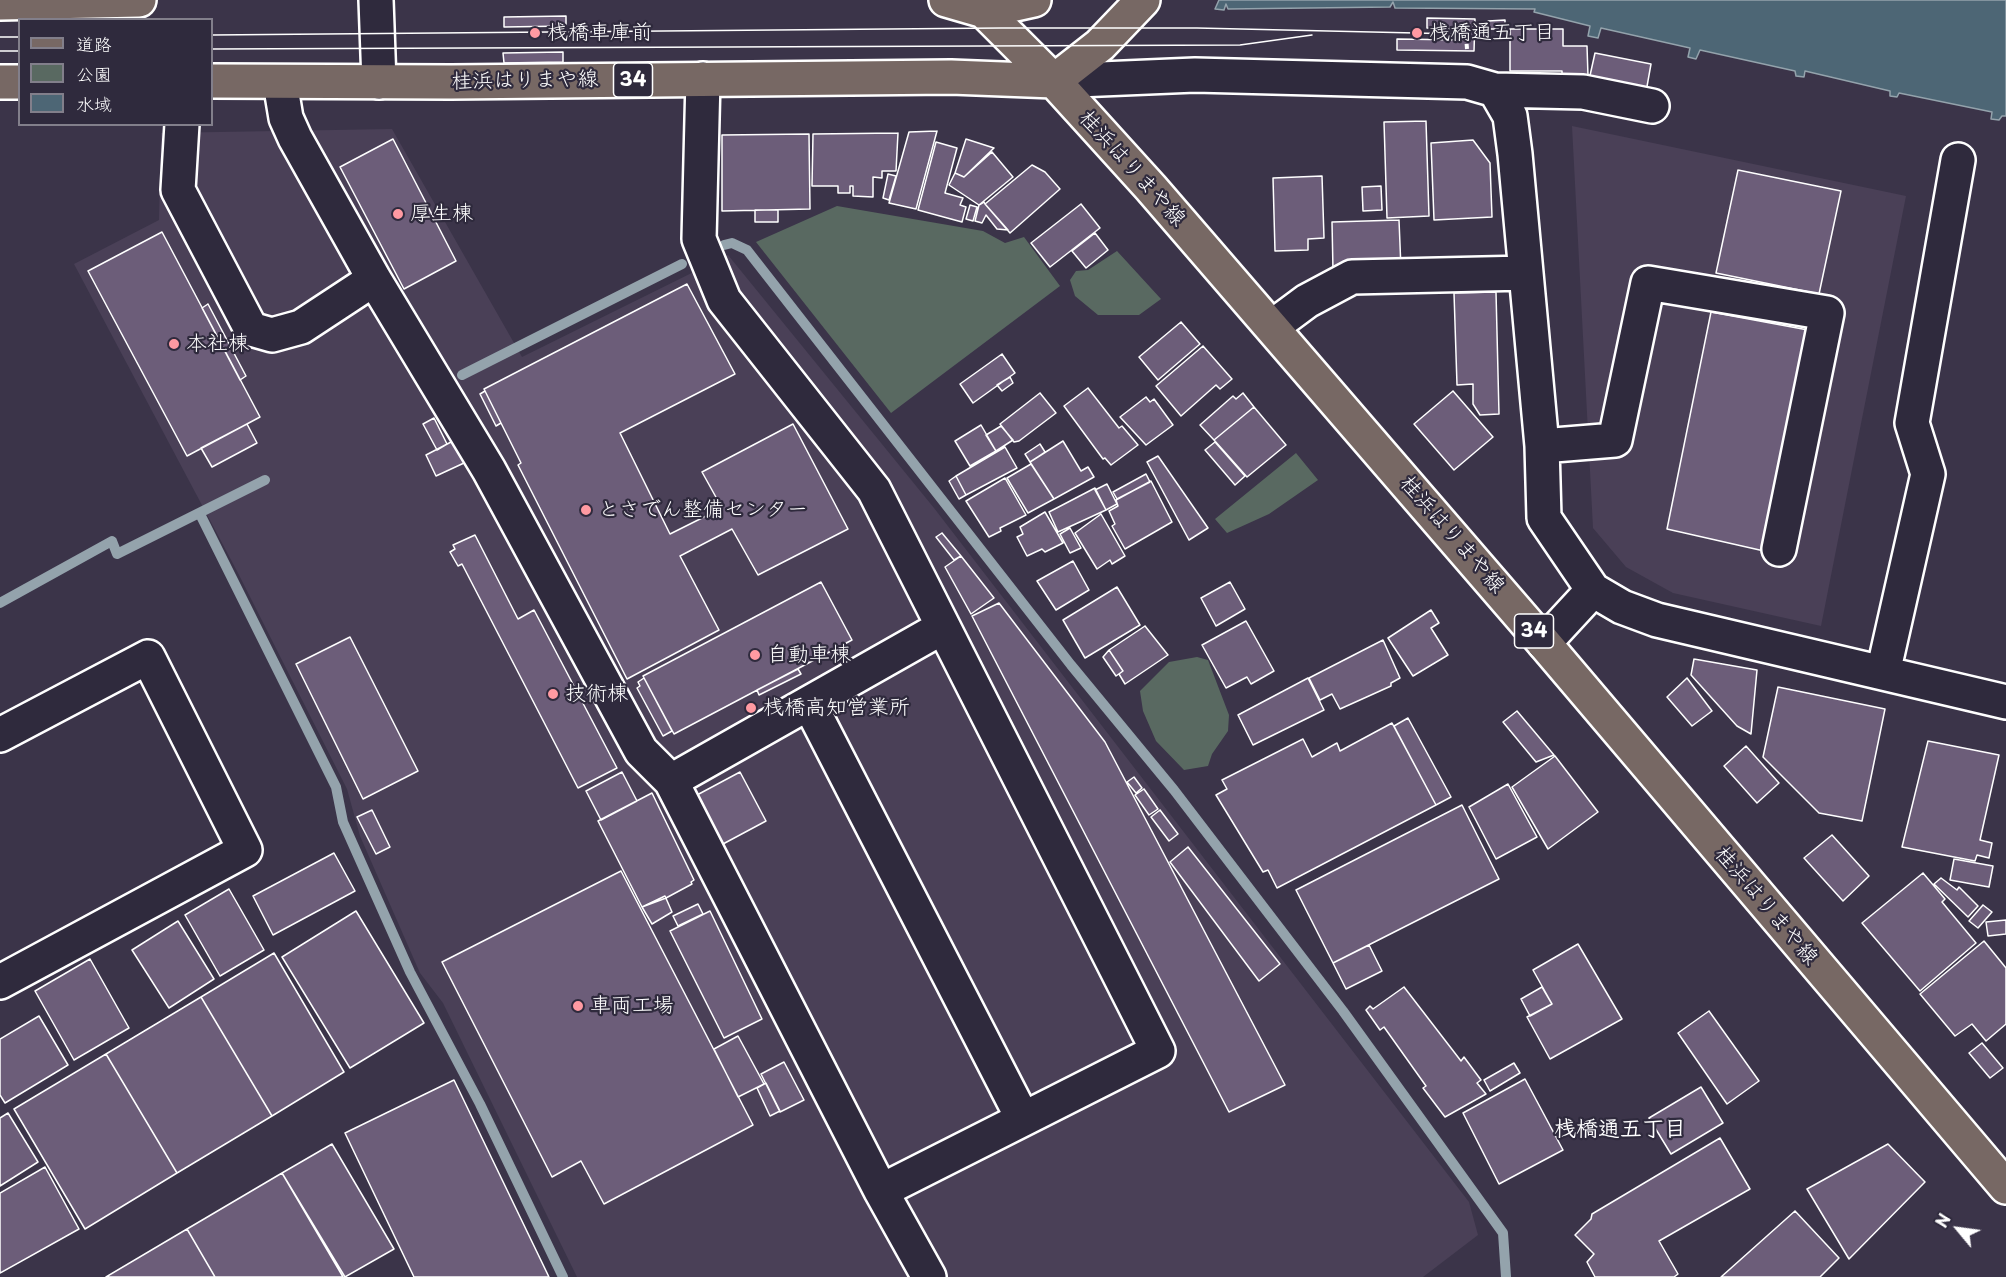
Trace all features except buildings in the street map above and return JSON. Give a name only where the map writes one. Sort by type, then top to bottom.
[{"type":"main road","points":[[0,3],[139,0]]},
{"type":"main road","name":"桂浜はりまや線","points":[[946,0],[976,4],[1054,81],[1272,327],[2006,1187]]},
{"type":"main road","points":[[976,4],[1034,0]]},
{"type":"main road","points":[[1054,81],[1100,45],[1143,0]]},
{"type":"main road","name":"桂浜はりまや線","points":[[213,81],[379,82],[951,77],[1054,81]]},
{"type":"main road","points":[[0,82],[18,82]]},
{"type":"street","points":[[376,0],[379,82]]},
{"type":"street","points":[[1054,81],[1194,75],[1481,86],[1583,93],[1652,106]]},
{"type":"street","points":[[703,79],[699,239],[724,300],[874,490],[1158,1051],[881,1191]]},
{"type":"street","points":[[280,82],[286,118],[295,138],[374,279],[489,470],[641,751],[671,781],[881,1191],[929,1277]]},
{"type":"street","points":[[1481,86],[1510,116],[1542,446],[1545,518],[1593,590],[1622,607],[1657,620],[2006,702]]},
{"type":"street","points":[[182,126],[178,190],[251,329],[272,335],[301,327],[374,279]]},
{"type":"street","points":[[1883,673],[1928,474],[1912,423],[1958,160]]},
{"type":"street","points":[[1272,327],[1307,301],[1352,278],[1526,273]]},
{"type":"street","points":[[1542,446],[1615,440],[1648,283],[1827,313],[1779,549]]},
{"type":"street","points":[[1544,643],[1593,590]]},
{"type":"street","points":[[671,781],[943,627]]},
{"type":"street","points":[[0,735],[148,657],[245,850],[0,982]]},
{"type":"street","points":[[809,703],[1023,1119]]},
{"type":"path","points":[[1465,23],[1466,45]]},
{"type":"shaded area","points":[[1572,126],[1906,196],[1821,626],[1673,593],[1626,567],[1593,528]]},
{"type":"shaded area","points":[[392,129],[522,357],[728,255],[934,508],[1469,1202],[1478,1235],[1423,1277],[577,1277],[443,1003],[420,973],[360,836],[347,789],[238,573],[74,264],[159,220],[161,133]]},
{"type":"green space","points":[[837,206],[983,231],[1005,243],[1024,237],[1060,286],[891,413],[756,242]]},
{"type":"green space","points":[[1117,251],[1161,299],[1139,315],[1098,315],[1075,296],[1070,280],[1076,271],[1088,270]]},
{"type":"green space","points":[[1296,453],[1318,480],[1269,514],[1227,533],[1215,519]]},
{"type":"green space","points":[[1197,657],[1208,660],[1229,715],[1228,731],[1212,754],[1208,766],[1184,770],[1156,741],[1143,711],[1140,691],[1169,662]]},
{"type":"water","points":[[1219,0],[2006,0],[2006,116],[2002,116],[1999,120],[1991,119],[1992,112],[1899,93],[1897,97],[1890,96],[1890,91],[1805,71],[1804,77],[1796,76],[1795,71],[1700,50],[1696,59],[1688,57],[1690,48],[1601,28],[1598,38],[1588,36],[1590,26],[1534,12],[1535,9],[1395,8],[1393,2],[1390,7],[1228,9],[1226,4],[1224,10],[1215,9]]},
{"type":"waterway","points":[[724,245],[732,243],[747,250],[1071,665],[1174,790],[1343,1011],[1503,1233],[1506,1277]]},
{"type":"waterway","points":[[462,375],[682,264]]},
{"type":"waterway","points":[[0,603],[112,541],[117,554],[265,480]]},
{"type":"waterway","points":[[200,514],[336,787],[343,822],[410,972],[480,1104],[563,1277]]},
{"type":"tram line","points":[[213,35],[1001,28],[1197,28],[1459,34]]},
{"type":"tram line","points":[[213,49],[1240,45],[1312,35]]},
{"type":"tram line","points":[[0,37],[18,37]]},
{"type":"tram line","points":[[0,51],[18,51]]},
{"type":"place","name":"桟橋車庫前","points":[[535,33]]},
{"type":"place","name":"桟橋通五丁目","points":[[1417,33]]},
{"type":"place","name":"厚生棟","points":[[398,214]]},
{"type":"place","name":"本社棟","points":[[174,344]]},
{"type":"place","name":"とさでん整備センター","points":[[586,510]]},
{"type":"place","name":"自動車棟","points":[[755,655]]},
{"type":"place","name":"技術棟","points":[[553,694]]},
{"type":"place","name":"桟橋高知営業所","points":[[751,708]]},
{"type":"place","name":"車両工場","points":[[578,1006]]},
{"type":"district","name":"桟橋通五丁目","points":[[1620,1130]]}]
